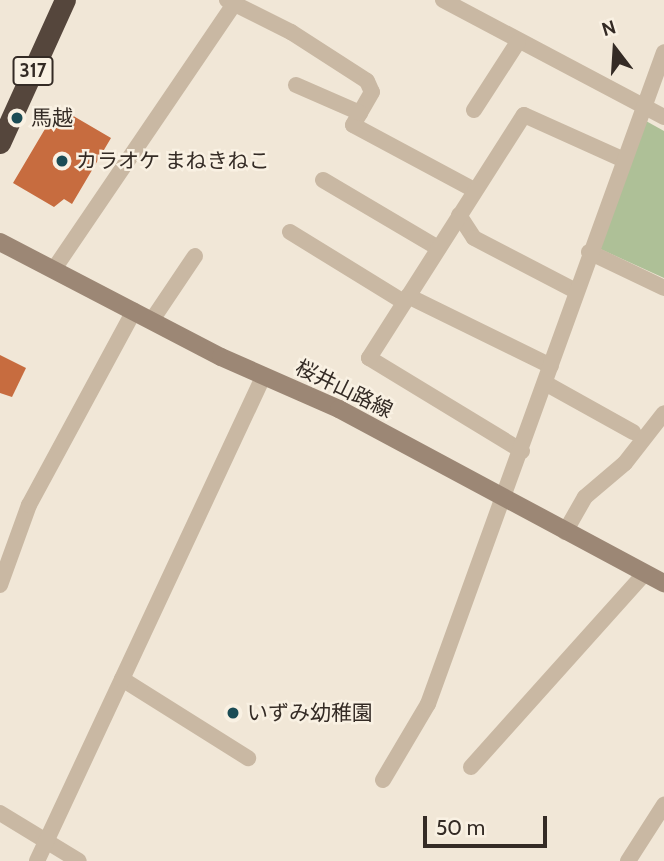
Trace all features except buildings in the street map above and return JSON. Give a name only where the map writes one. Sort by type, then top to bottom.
[{"type":"highway","name":"317","points":[[0,143],[65,0]]},
{"type":"main road","name":"桜井山路線","points":[[0,242],[152,320],[339,409],[664,583]]},
{"type":"street","points":[[443,0],[517,42],[664,117]]},
{"type":"street","points":[[54,269],[231,2],[257,6],[366,82],[372,92],[353,125],[474,190]]},
{"type":"street","points":[[474,110],[517,42]]},
{"type":"street","points":[[383,780],[428,704],[505,500],[589,252],[664,52]]},
{"type":"street","points":[[296,85],[360,113]]},
{"type":"street","points":[[522,451],[369,358],[523,115],[624,160]]},
{"type":"street","points":[[323,180],[438,248]]},
{"type":"street","points":[[459,215],[474,238],[576,291]]},
{"type":"street","points":[[290,232],[406,299],[551,366]]},
{"type":"street","points":[[589,252],[664,288]]},
{"type":"street","points":[[152,320],[195,256]]},
{"type":"street","points":[[0,585],[29,505],[134,311]]},
{"type":"street","points":[[37,861],[264,375]]},
{"type":"street","points":[[545,383],[633,432]]},
{"type":"street","points":[[565,531],[585,497],[625,463],[664,413]]},
{"type":"street","points":[[471,767],[645,573]]},
{"type":"street","points":[[122,679],[248,758]]},
{"type":"street","points":[[628,861],[664,806]]},
{"type":"street","points":[[0,813],[79,861]]},
{"type":"green space","points":[[646,121],[664,131],[664,278],[598,248]]},
{"type":"place","name":"馬越","points":[[17,118]]},
{"type":"place","name":"カラオケ まねきねこ","points":[[62,161]]},
{"type":"place","name":"いずみ幼稚園","points":[[233,713]]}]
